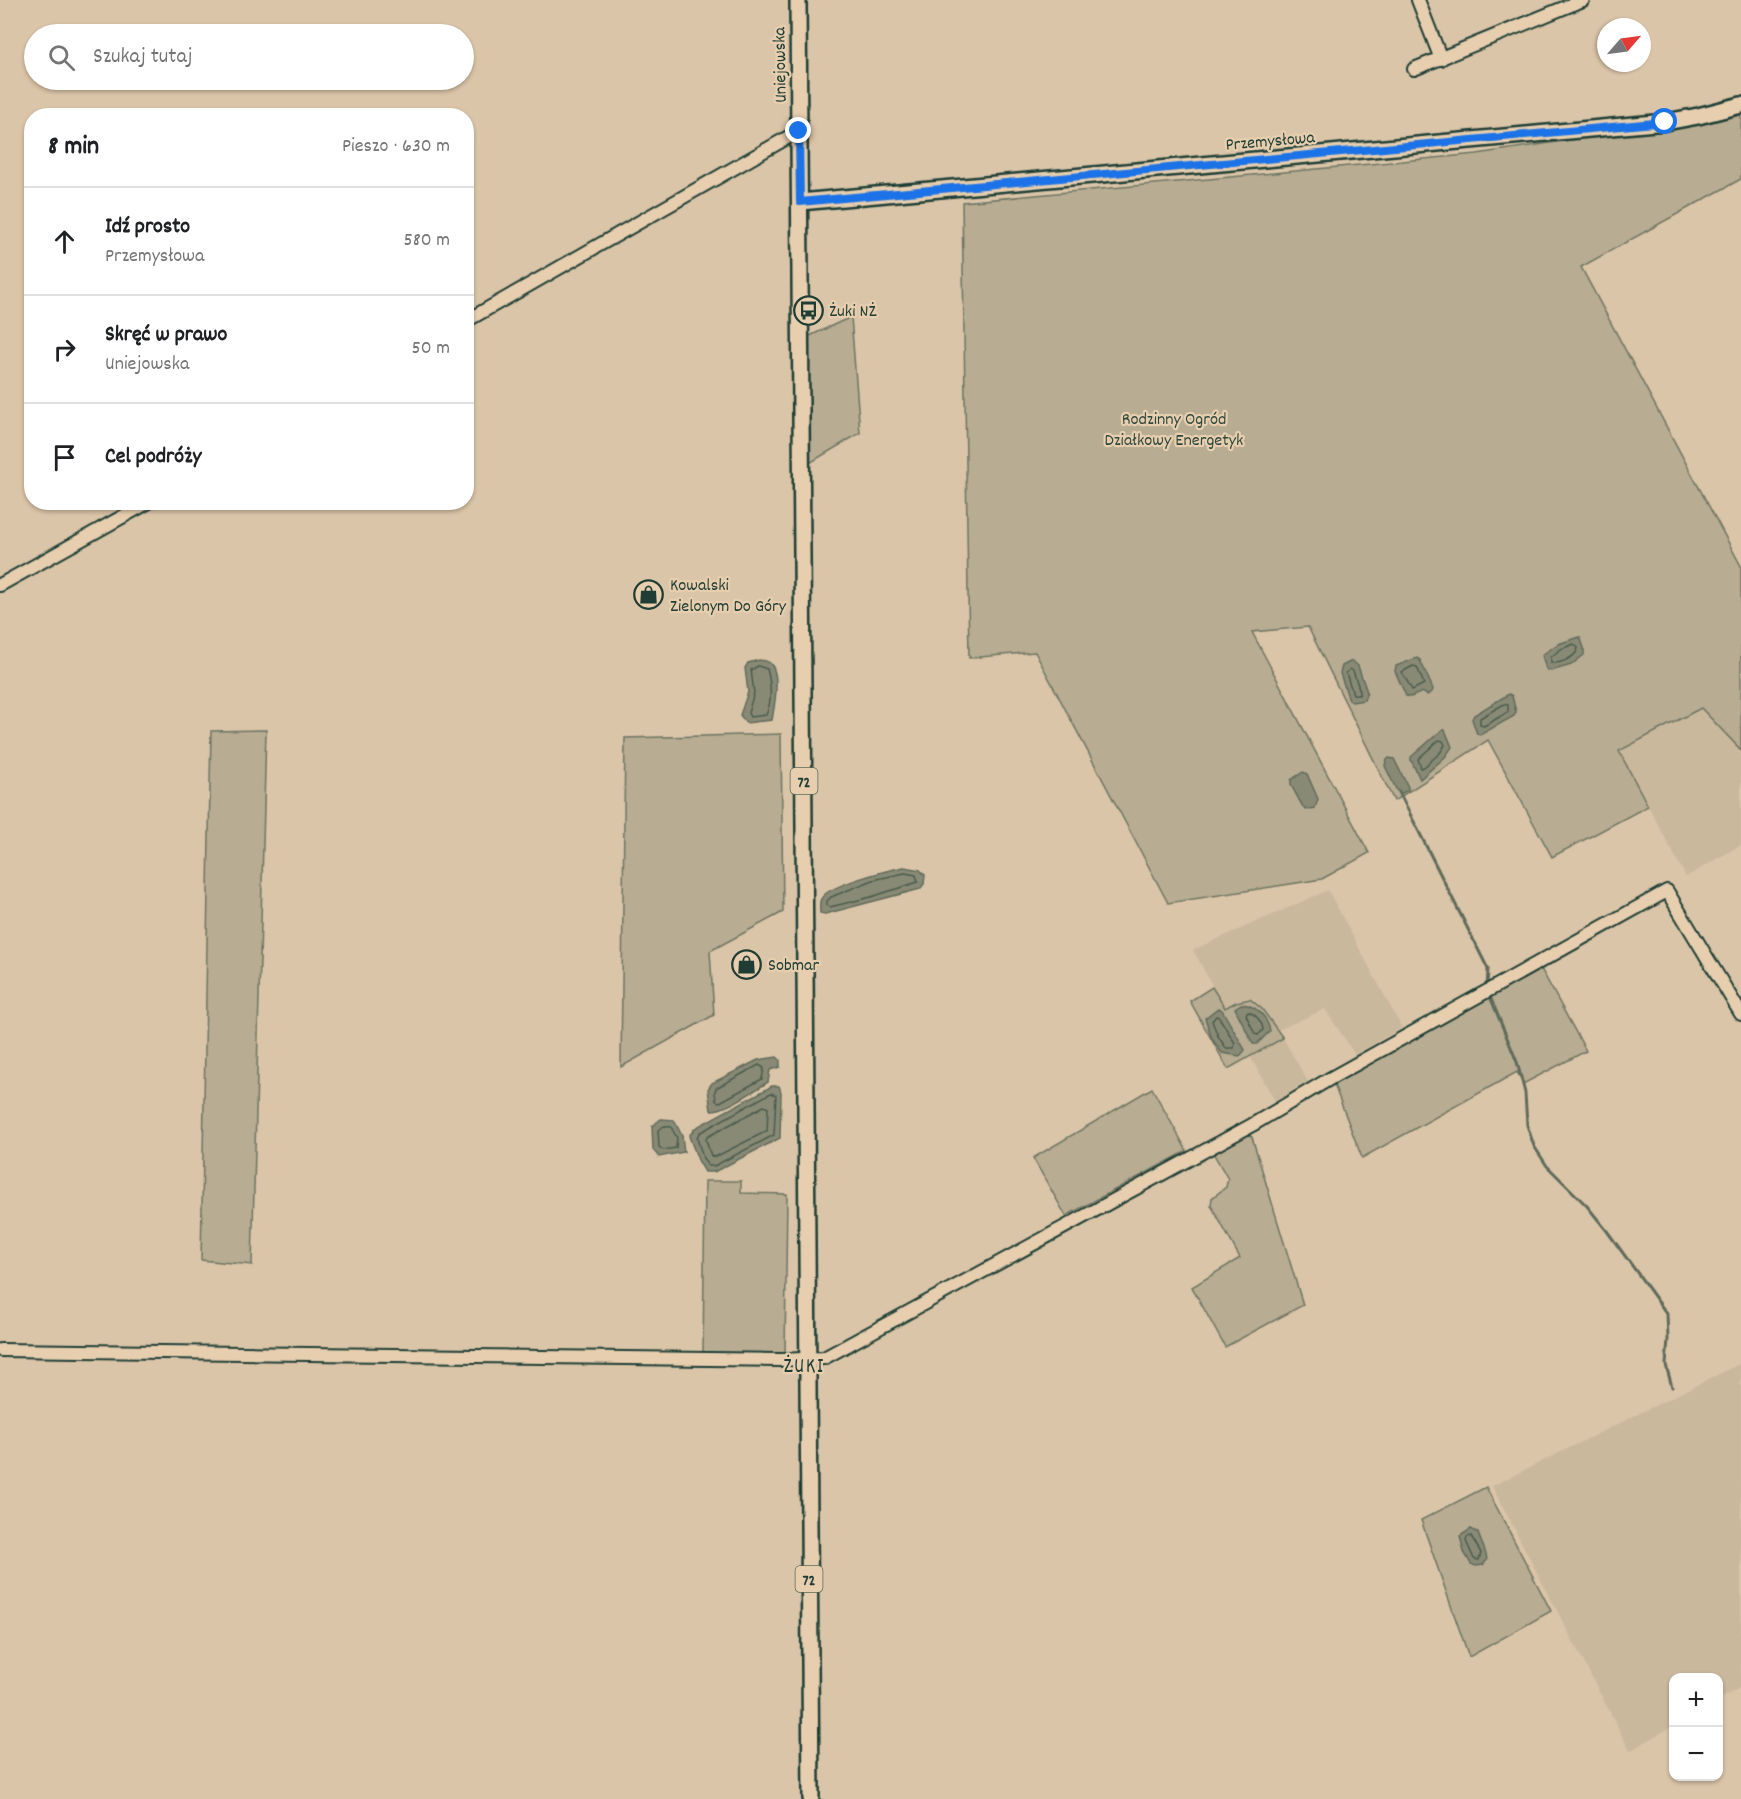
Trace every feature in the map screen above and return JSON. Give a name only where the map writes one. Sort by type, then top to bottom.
[{"type":"main road","name":"Uniejowska","points":[[798,0],[800,202]]},
{"type":"main road","name":"Przemysłowa","points":[[800,202],[1665,122],[1741,105]]},
{"type":"main road","name":"72","points":[[800,202],[811,1799]]},
{"type":"street","points":[[1418,0],[1440,59]]},
{"type":"street","points":[[1414,69],[1583,0]]},
{"type":"street","points":[[474,316],[799,131]]},
{"type":"street","points":[[0,585],[135,510]]},
{"type":"street","points":[[0,1350],[807,1360],[824,1358],[1252,1125],[1341,1072],[1666,891],[1741,1014]]},
{"type":"shaded area","points":[[1701,708],[1741,750],[1741,845],[1686,877],[1619,751]]},
{"type":"shaded area","points":[[1328,890],[1402,1028],[1355,1055],[1325,1009],[1278,1030],[1262,1009],[1236,1002],[1225,1009],[1193,950]]},
{"type":"shaded area","points":[[1283,1038],[1308,1082],[1275,1101],[1250,1056]]},
{"type":"shaded area","points":[[1741,1363],[1741,1687],[1723,1698],[1723,1673],[1669,1673],[1669,1728],[1630,1751],[1492,1486]]},
{"type":"green space","name":"Rodzinny Ogród Działkowy Energetyk","points":[[1741,113],[1741,179],[1581,267],[1741,566],[1741,750],[1701,708],[1619,751],[1648,806],[1552,857],[1488,740],[1394,801],[1308,627],[1252,632],[1369,853],[1322,879],[1168,903],[1035,652],[969,658],[962,202],[1477,154]]},
{"type":"green space","points":[[851,317],[860,433],[808,464],[803,339]]},
{"type":"green space","points":[[266,730],[252,1265],[201,1260],[211,731]]},
{"type":"green space","points":[[781,734],[783,912],[710,951],[714,1015],[621,1067],[625,738]]},
{"type":"green space","points":[[1540,967],[1586,1051],[1523,1084],[1517,1072],[1362,1158],[1333,1082]]},
{"type":"green space","points":[[1212,987],[1225,1008],[1236,1002],[1250,999],[1262,1009],[1283,1038],[1228,1069],[1190,1001]]},
{"type":"green space","points":[[1152,1088],[1187,1151],[1066,1216],[1033,1158]]},
{"type":"green space","points":[[1246,1132],[1252,1137],[1303,1305],[1225,1347],[1192,1287],[1240,1258],[1211,1205],[1212,1198],[1226,1187],[1228,1179],[1212,1151]]},
{"type":"green space","points":[[705,1181],[741,1181],[741,1193],[787,1194],[785,1356],[703,1353]]},
{"type":"green space","points":[[1486,1487],[1551,1611],[1469,1657],[1421,1520]]},
{"type":"water","points":[[1580,637],[1584,655],[1571,665],[1551,671],[1546,669],[1542,655],[1558,644]]},
{"type":"water","points":[[1417,658],[1433,689],[1427,695],[1422,692],[1411,697],[1406,696],[1395,671],[1396,666]]},
{"type":"water","points":[[759,660],[768,662],[775,672],[776,689],[772,720],[746,723],[740,715],[748,692],[745,668],[748,663]]},
{"type":"water","points":[[1352,661],[1358,666],[1367,692],[1364,700],[1352,702],[1349,700],[1340,673],[1342,666]]},
{"type":"water","points":[[1509,694],[1512,696],[1516,712],[1514,716],[1480,735],[1477,734],[1472,719],[1474,715]]},
{"type":"water","points":[[1442,730],[1445,730],[1452,747],[1445,757],[1420,779],[1411,757]]},
{"type":"water","points":[[1389,758],[1394,759],[1408,787],[1408,790],[1402,793],[1397,791],[1385,766]]},
{"type":"water","points":[[1303,772],[1307,774],[1318,799],[1315,808],[1306,810],[1291,785],[1291,780]]},
{"type":"water","points":[[904,867],[920,870],[925,875],[924,884],[920,889],[825,914],[820,913],[821,899],[834,889],[859,879]]},
{"type":"water","points":[[1241,1004],[1256,1009],[1269,1026],[1270,1031],[1257,1044],[1253,1044],[1235,1008]]},
{"type":"water","points":[[1218,1008],[1222,1010],[1245,1050],[1240,1056],[1222,1053],[1212,1039],[1205,1018]]},
{"type":"water","points":[[777,1057],[780,1060],[780,1067],[770,1070],[768,1082],[732,1104],[711,1110],[708,1089],[712,1083],[758,1060]]},
{"type":"water","points":[[772,1086],[779,1086],[781,1092],[780,1138],[714,1172],[705,1172],[689,1136],[695,1128]]},
{"type":"water","points":[[661,1119],[674,1120],[682,1136],[684,1152],[659,1157],[653,1150],[652,1126]]},
{"type":"water","points":[[1471,1529],[1478,1533],[1485,1550],[1487,1560],[1483,1565],[1471,1564],[1464,1552],[1460,1536]]},
{"type":"waterway","points":[[1399,792],[1488,969],[1487,988]]},
{"type":"waterway","points":[[1489,994],[1517,1062],[1525,1093],[1527,1125],[1534,1146],[1547,1166],[1587,1206],[1607,1231],[1667,1314],[1666,1365],[1672,1387]]},
{"type":"place","name":"Żuki NŻ","points":[[808,310]]},
{"type":"place","name":"Kowalski Zielonym Do Góry","points":[[649,594]]},
{"type":"place","name":"Sobmar","points":[[747,964]]},
{"type":"district","name":"ŻUKI","points":[[804,1365]]},
{"type":"route","points":[[799,131],[800,202],[961,189],[1665,122]]}]
